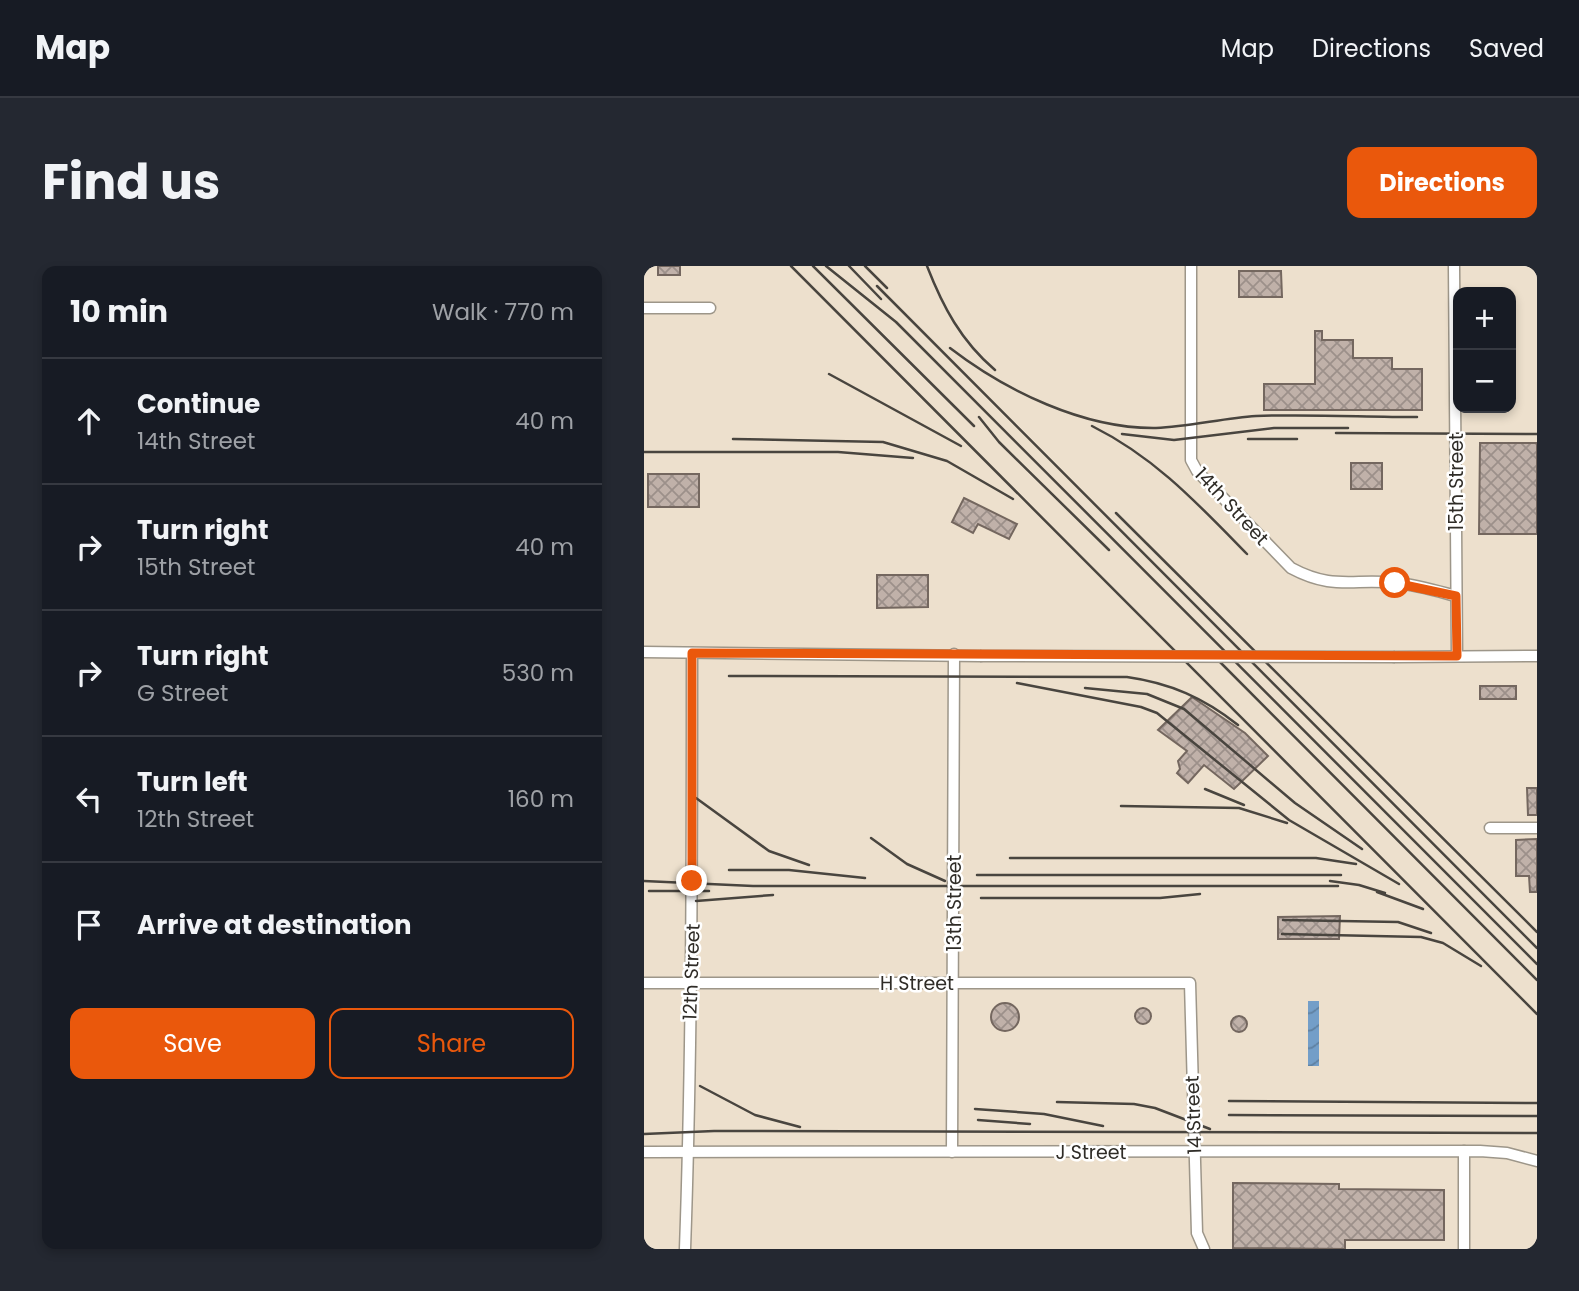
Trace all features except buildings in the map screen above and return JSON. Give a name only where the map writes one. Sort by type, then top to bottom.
[{"type":"lane","name":"14th Street","points":[[1191,266],[1191,460],[1197,471],[1290,568],[1308,577],[1325,583],[1395,583],[1456,596]]},
{"type":"lane","name":"15th Street","points":[[1454,266],[1457,656]]},
{"type":"lane","points":[[644,308],[710,308]]},
{"type":"lane","points":[[644,652],[981,656],[1537,656]]},
{"type":"lane","name":"12th Street","points":[[685,1249],[689,984],[694,901],[692,653]]},
{"type":"lane","name":"13th Street","points":[[952,1152],[954,654]]},
{"type":"lane","points":[[1490,828],[1537,828]]},
{"type":"lane","name":"H Street","points":[[644,984],[1190,983]]},
{"type":"lane","name":"14 Street","points":[[1190,983],[1198,1233],[1203,1248]]},
{"type":"lane","points":[[1464,1151],[1464,1249]]},
{"type":"lane","name":"J Street","points":[[644,1152],[1464,1151],[1507,1153],[1537,1161]]},
{"type":"shaded area","points":[[644,266],[1537,266],[1537,1249],[644,1249]]},
{"type":"water","points":[[1308,1001],[1319,1001],[1319,1066],[1308,1066]]},
{"type":"railway","points":[[791,266],[1537,1014]]},
{"type":"railway","points":[[813,266],[974,426]]},
{"type":"railway","points":[[826,266],[896,322],[1537,964]]},
{"type":"railway","points":[[849,266],[881,299]]},
{"type":"railway","points":[[865,266],[887,288]]},
{"type":"railway","points":[[927,266],[954,322],[972,347],[995,370]]},
{"type":"railway","points":[[877,286],[1537,948]]},
{"type":"railway","points":[[950,348],[996,379],[1047,404],[1101,422],[1129,427],[1168,427],[1256,416],[1417,417]]},
{"type":"railway","points":[[829,374],[961,446]]},
{"type":"railway","points":[[979,417],[999,442],[1109,550]]},
{"type":"railway","points":[[1092,426],[1156,467],[1247,554]]},
{"type":"railway","points":[[1122,434],[1174,440],[1274,428],[1348,428]]},
{"type":"railway","points":[[1336,433],[1537,434]]},
{"type":"railway","points":[[733,439],[883,442],[947,461],[1013,499]]},
{"type":"railway","points":[[1248,439],[1297,439]]},
{"type":"railway","points":[[644,452],[838,452],[913,458]]},
{"type":"railway","points":[[1116,513],[1537,932]]},
{"type":"railway","points":[[1212,654],[1537,980]]},
{"type":"railway","points":[[729,676],[1127,677],[1158,683],[1186,693],[1238,725]]},
{"type":"railway","points":[[1017,683],[1141,707],[1157,713],[1289,820],[1399,884]]},
{"type":"railway","points":[[1085,688],[1147,694],[1184,709],[1295,803],[1362,849]]},
{"type":"railway","points":[[1205,789],[1244,805]]},
{"type":"railway","points":[[696,798],[769,851],[809,865]]},
{"type":"railway","points":[[1121,806],[1239,808],[1287,823]]},
{"type":"railway","points":[[871,838],[907,864],[945,881]]},
{"type":"railway","points":[[1010,858],[1316,858],[1356,864]]},
{"type":"railway","points":[[729,870],[789,870],[865,878]]},
{"type":"railway","points":[[977,875],[1341,875]]},
{"type":"railway","points":[[644,881],[753,886],[1338,886]]},
{"type":"railway","points":[[1330,881],[1359,885],[1385,893]]},
{"type":"railway","points":[[649,891],[709,891]]},
{"type":"railway","points":[[1377,892],[1423,909]]},
{"type":"railway","points":[[981,898],[1160,898],[1200,894]]},
{"type":"railway","points":[[696,901],[773,895]]},
{"type":"railway","points":[[1283,920],[1398,922],[1431,933]]},
{"type":"railway","points":[[1282,934],[1421,937],[1443,943],[1481,966]]},
{"type":"railway","points":[[700,1086],[755,1115],[800,1127]]},
{"type":"railway","points":[[1229,1101],[1537,1103]]},
{"type":"railway","points":[[1057,1102],[1134,1104],[1155,1108],[1210,1129]]},
{"type":"railway","points":[[975,1109],[1044,1114],[1103,1126]]},
{"type":"railway","points":[[1229,1115],[1537,1116]]},
{"type":"railway","points":[[978,1120],[1030,1124]]},
{"type":"railway","points":[[644,1134],[714,1131],[1537,1133]]},
{"type":"route","points":[[692,881],[692,653],[1457,656],[1456,596],[1395,583]]}]
